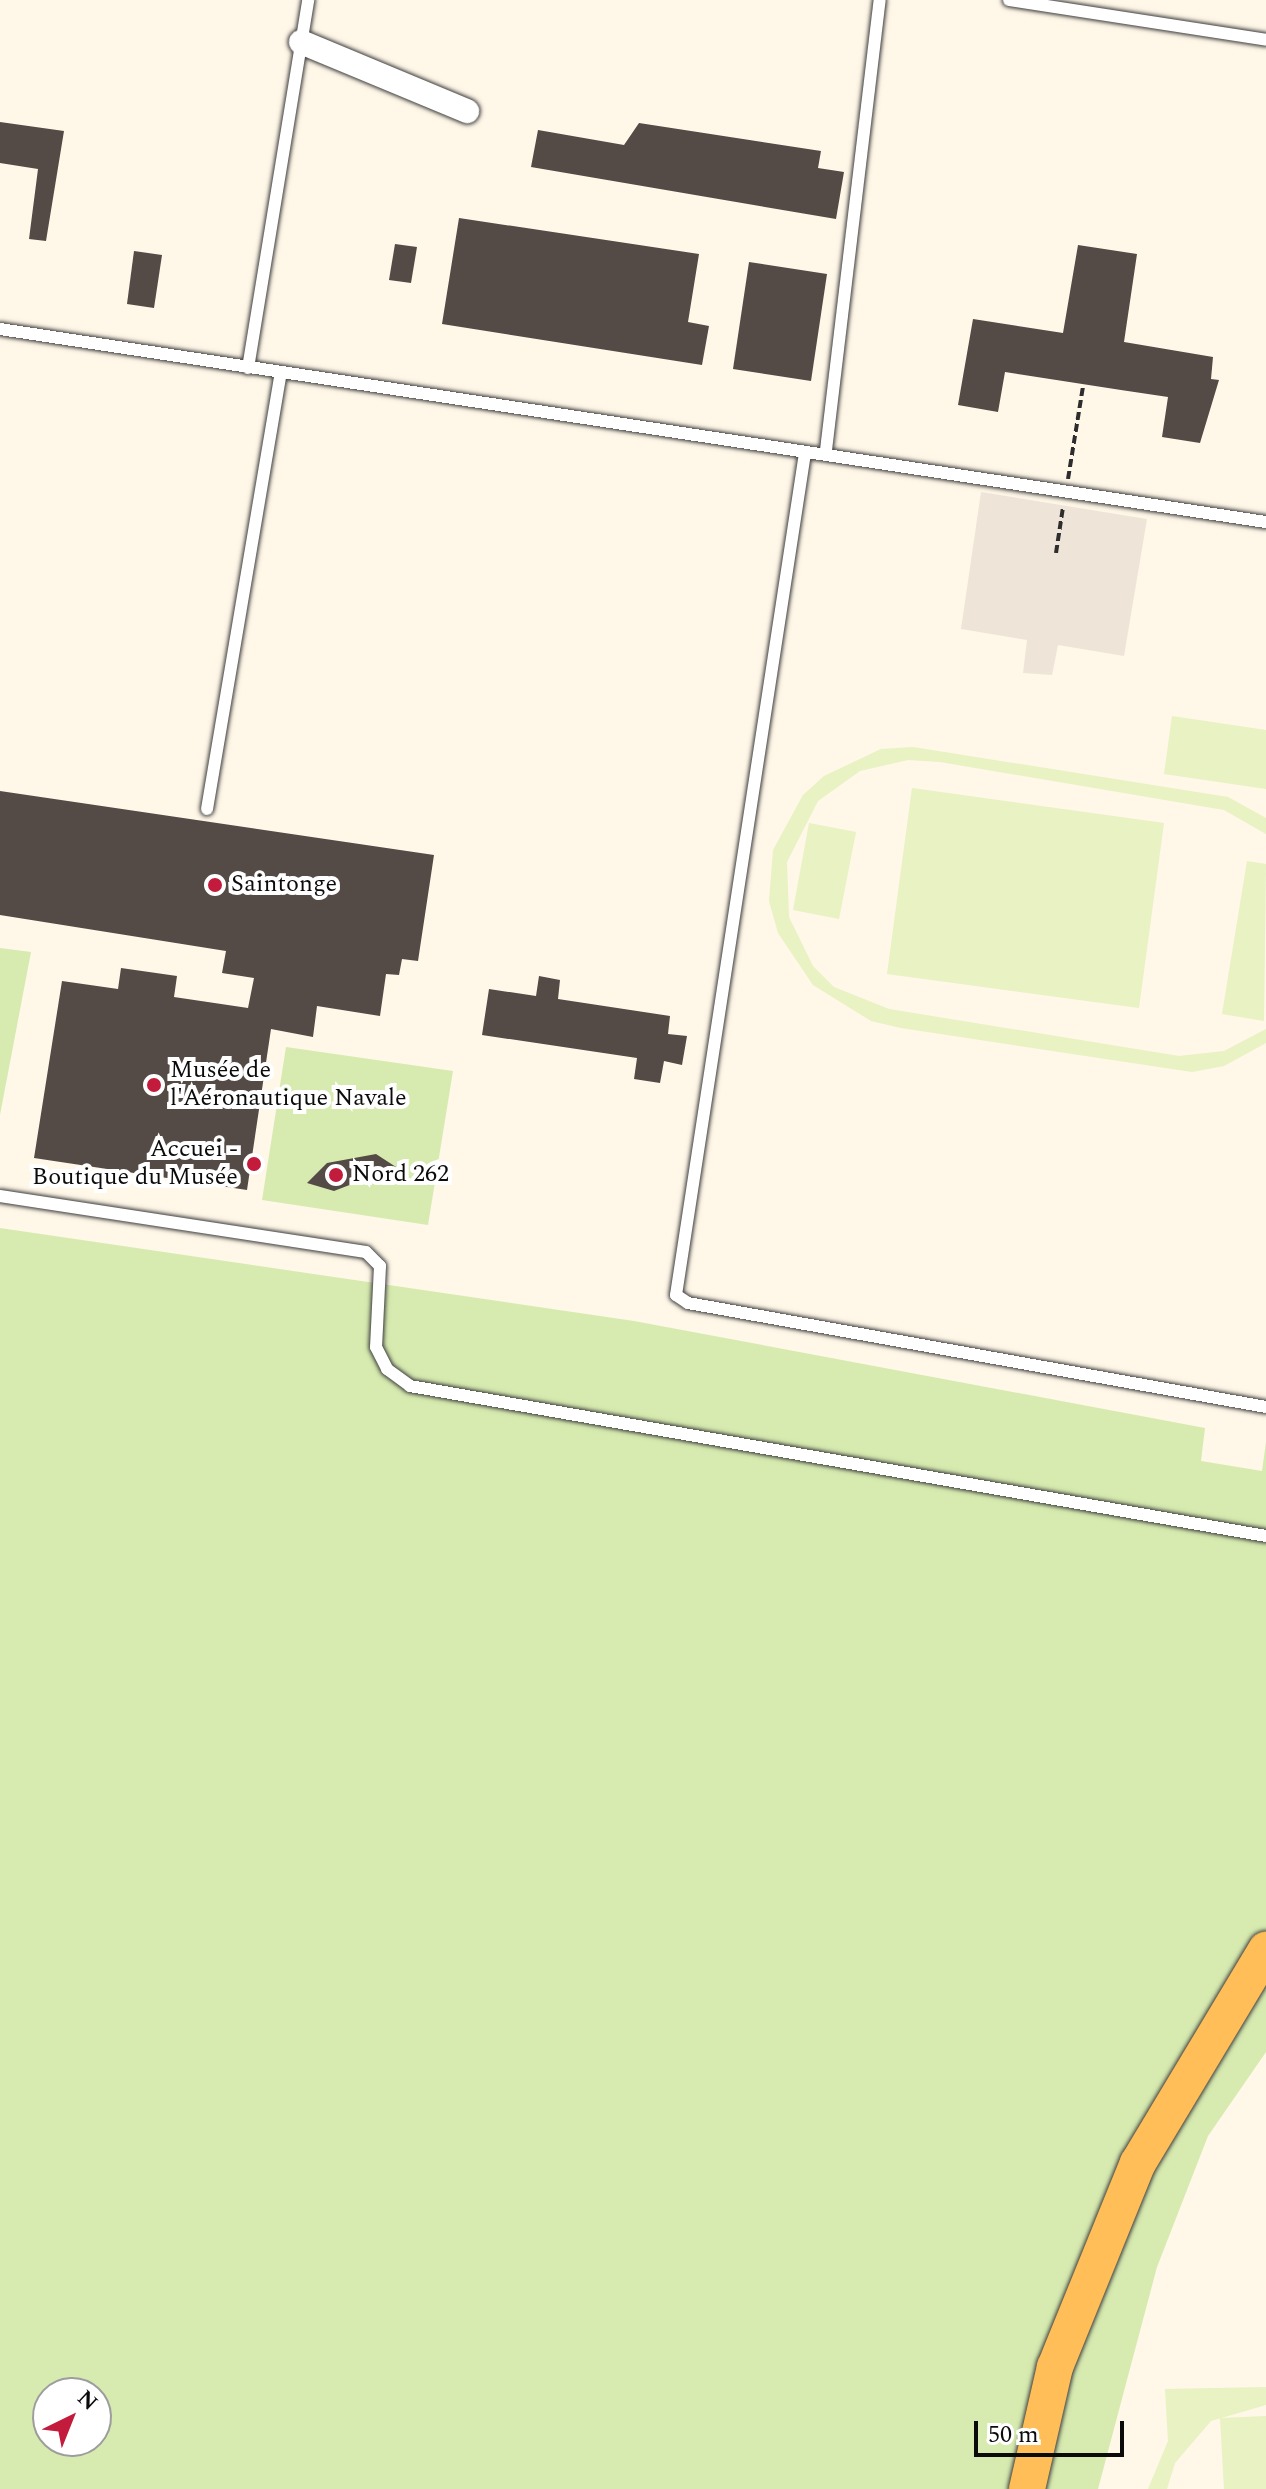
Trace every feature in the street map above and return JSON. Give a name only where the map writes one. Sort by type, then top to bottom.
[{"type":"main road","points":[[1027,2489],[1055,2367],[1138,2163],[1266,1950]]},
{"type":"street","points":[[301,42],[467,111]]},
{"type":"lane","points":[[248,368],[308,0]]},
{"type":"lane","points":[[826,450],[880,0]]},
{"type":"lane","points":[[1009,0],[1266,40]]},
{"type":"lane","points":[[0,329],[805,453],[826,450],[1266,522]]},
{"type":"lane","points":[[207,809],[281,373]]},
{"type":"lane","points":[[805,453],[676,1295],[688,1303],[1266,1407]]},
{"type":"lane","points":[[0,1196],[366,1252],[380,1266],[376,1347],[387,1369],[410,1386],[1266,1536]]},
{"type":"path","points":[[1056,553],[1083,386]]},
{"type":"green space","points":[[1172,716],[1266,730],[1266,789],[1164,774]]},
{"type":"green space","points":[[913,747],[1228,797],[1266,818],[1266,834],[1224,810],[940,762],[908,760],[860,771],[818,801],[787,862],[789,917],[813,966],[834,987],[889,1009],[1179,1056],[1224,1051],[1266,1029],[1266,1043],[1224,1066],[1192,1072],[901,1028],[871,1021],[813,985],[778,933],[769,901],[773,850],[803,795],[824,776],[881,749]]},
{"type":"green space","points":[[912,788],[1164,823],[1139,1008],[887,974]]},
{"type":"green space","points":[[809,823],[856,832],[839,919],[793,910]]},
{"type":"green space","points":[[1247,861],[1266,864],[1264,1021],[1222,1014]]},
{"type":"green space","points":[[0,948],[31,952],[0,1115]]},
{"type":"green space","points":[[286,1047],[453,1071],[428,1225],[262,1200]]},
{"type":"green space","points":[[0,1228],[634,1321],[1205,1428],[1201,1461],[1262,1471],[1266,1442],[1266,2052],[1208,2136],[1157,2267],[1098,2489],[0,2489]]},
{"type":"green space","points":[[1266,2387],[1266,2405],[1211,2421],[1175,2463],[1167,2489],[1148,2489],[1168,2441],[1165,2389]]},
{"type":"green space","points":[[1266,2416],[1266,2489],[1224,2489],[1220,2418]]},
{"type":"shaded area","points":[[981,492],[1147,519],[1124,656],[1058,645],[1052,675],[1023,673],[1027,640],[961,629]]},
{"type":"building","points":[[0,122],[64,131],[46,241],[29,239],[38,169],[0,163]]},
{"type":"building","points":[[639,123],[821,151],[818,168],[844,172],[836,219],[531,167],[538,130],[624,145]]},
{"type":"building","points":[[459,218],[699,254],[688,322],[709,326],[702,365],[442,324]]},
{"type":"building","points":[[395,244],[417,247],[411,283],[389,280]]},
{"type":"building","points":[[1078,245],[1137,254],[1124,342],[1213,357],[1211,379],[1219,380],[1200,443],[1162,437],[1168,397],[1005,372],[998,412],[958,405],[973,319],[1063,333]]},
{"type":"building","points":[[134,251],[162,255],[154,308],[127,304]]},
{"type":"building","points":[[749,262],[827,274],[811,381],[733,369]]},
{"type":"building","points":[[0,791],[434,855],[418,961],[402,959],[399,975],[386,974],[380,1016],[317,1006],[313,1037],[271,1029],[247,1190],[34,1158],[62,981],[118,989],[121,968],[177,976],[174,997],[248,1008],[254,978],[222,973],[226,951],[0,915]]},
{"type":"building","points":[[539,976],[560,980],[558,999],[670,1016],[668,1034],[687,1036],[682,1065],[664,1061],[660,1083],[634,1079],[637,1058],[482,1035],[489,989],[536,996]]},
{"type":"building","points":[[376,1154],[396,1167],[334,1191],[307,1183],[327,1163]]},
{"type":"place","name":"Saintonge","points":[[215,885]]},
{"type":"place","name":"Musée de l'Aéronautique Navale","points":[[154,1085]]},
{"type":"place","name":"Accuei - Boutique du Musée","points":[[254,1164]]},
{"type":"place","name":"Nord 262","points":[[336,1175]]}]
